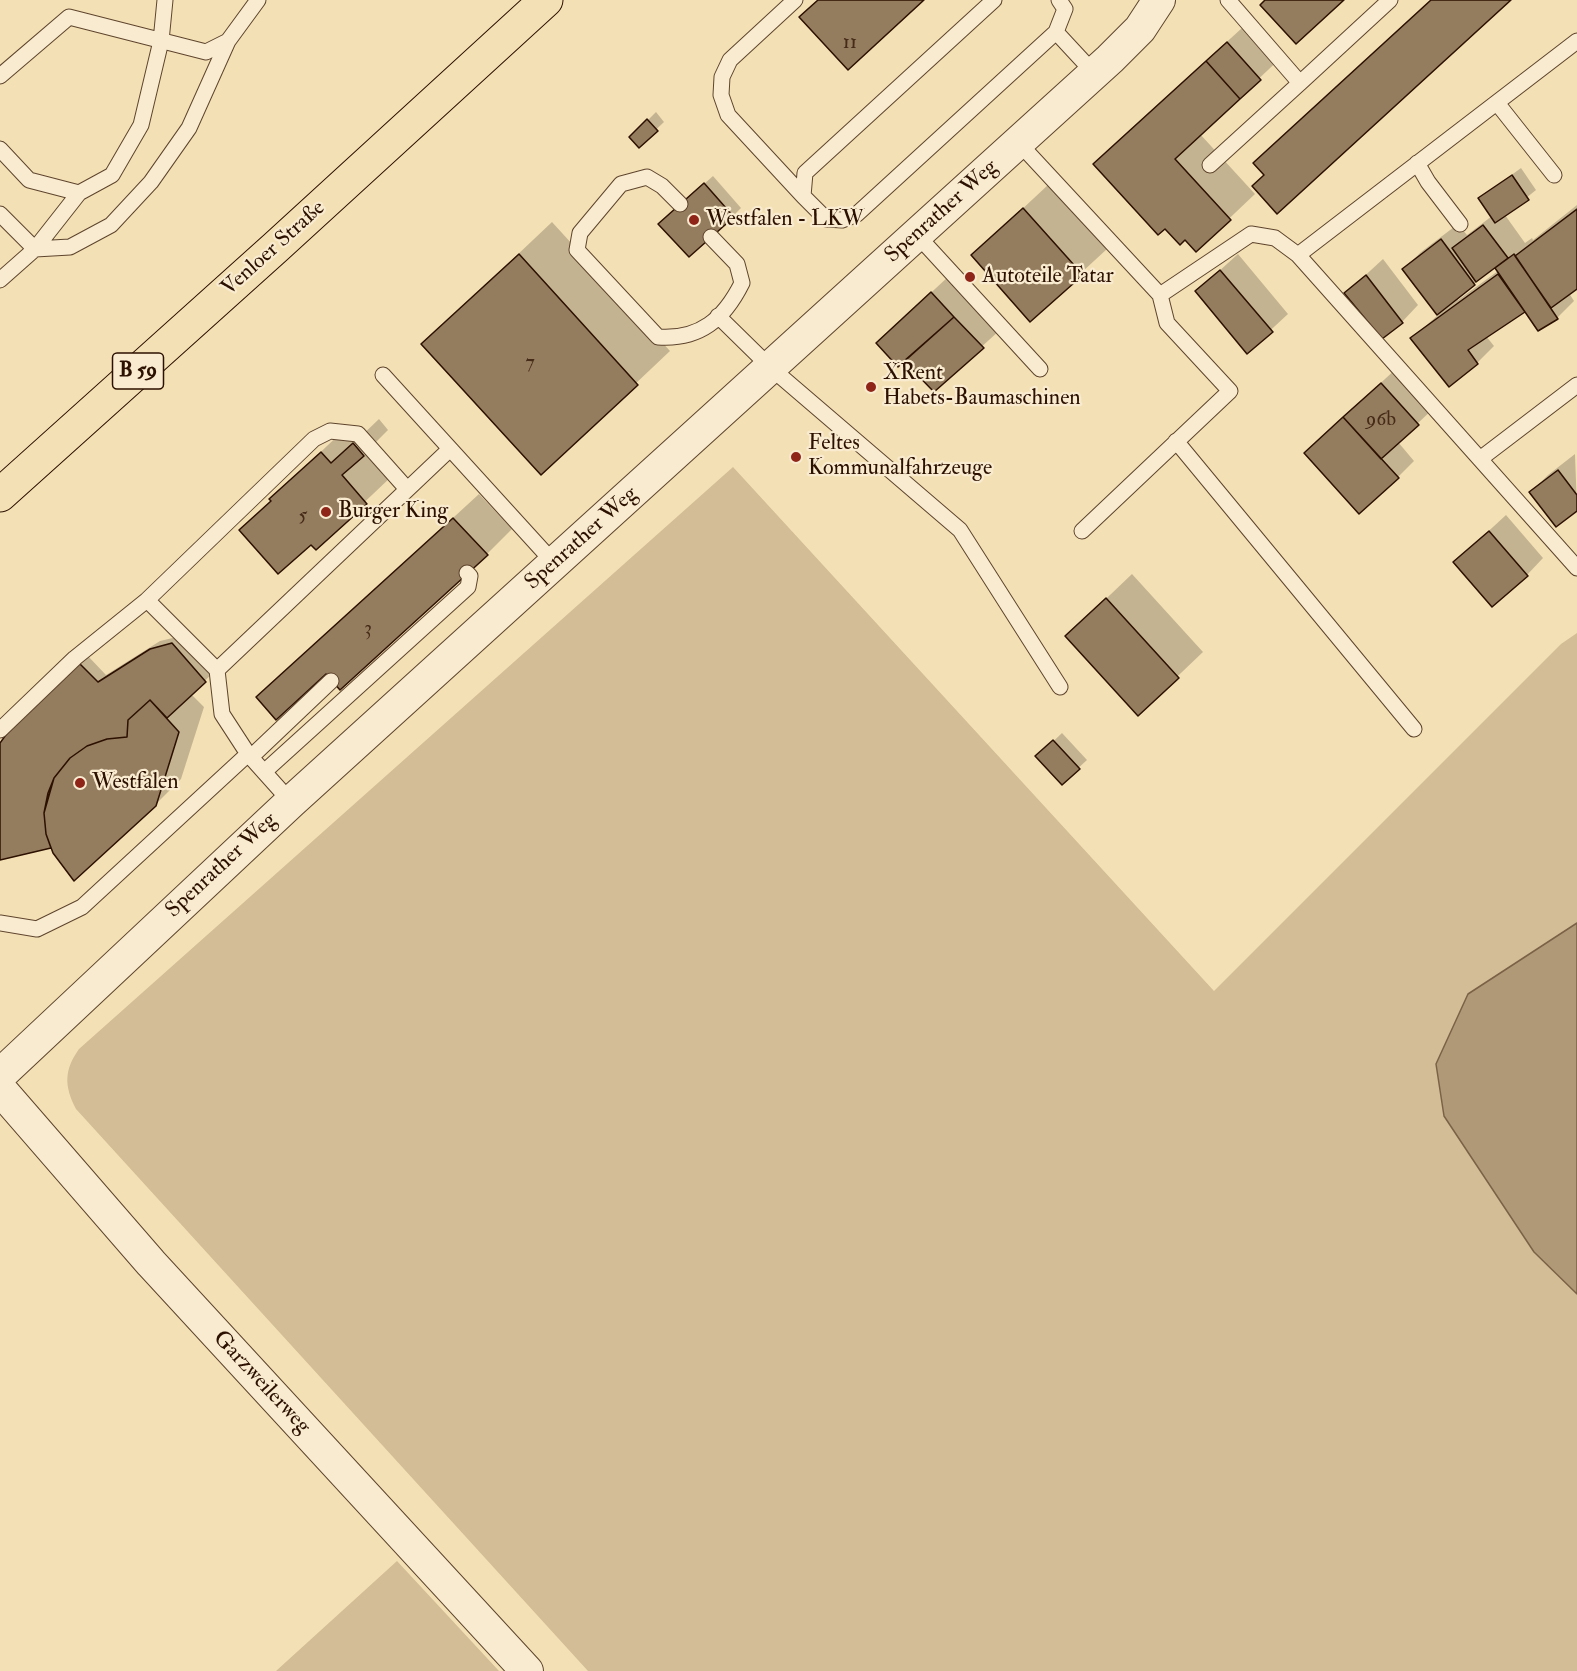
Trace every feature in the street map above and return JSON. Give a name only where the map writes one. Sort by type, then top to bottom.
[{"type":"main road","name":"Venloer Straße","points":[[0,495],[276,248],[546,0]]},
{"type":"street","name":"Spenrather Weg","points":[[0,1075],[291,802],[1094,73],[1140,29],[1159,0]]},
{"type":"street","name":"Garzweilerweg","points":[[0,1089],[151,1263],[527,1671]]},
{"type":"lane","points":[[0,214],[35,249],[70,247],[111,225],[151,182],[189,128],[228,41],[258,0]]},
{"type":"lane","points":[[795,0],[730,60],[722,76],[721,95],[728,115],[803,196],[826,219],[842,220],[857,214],[1056,32],[1064,3]]},
{"type":"lane","points":[[803,196],[805,173],[994,0]]},
{"type":"lane","points":[[1228,0],[1300,83]]},
{"type":"lane","points":[[1210,165],[1390,0]]},
{"type":"lane","points":[[0,280],[35,249],[79,193],[112,175],[141,125],[168,3]]},
{"type":"lane","points":[[0,76],[69,16],[206,52],[228,41]]},
{"type":"lane","points":[[1056,32],[1094,73]]},
{"type":"lane","points":[[1298,255],[1577,41]]},
{"type":"lane","points":[[1497,102],[1554,175]]},
{"type":"lane","points":[[1018,142],[1160,295],[1167,323],[1230,391],[1082,531]]},
{"type":"lane","points":[[0,149],[29,180],[79,193]]},
{"type":"lane","points":[[1417,163],[1428,182],[1460,224]]},
{"type":"lane","points":[[680,204],[662,186],[647,177],[621,184],[580,233],[577,250],[658,337],[679,338],[703,330],[731,304],[742,283],[737,264],[711,237]]},
{"type":"lane","points":[[1160,295],[1251,234],[1275,238],[1298,255],[1577,568]]},
{"type":"lane","points":[[917,235],[1040,369]]},
{"type":"lane","points":[[718,316],[771,368],[960,530],[1060,687]]},
{"type":"lane","points":[[383,375],[555,564]]},
{"type":"lane","points":[[1480,459],[1577,385]]},
{"type":"lane","points":[[0,730],[75,658],[147,600],[314,439],[330,431],[358,434],[407,489]]},
{"type":"lane","points":[[1176,441],[1414,729]]},
{"type":"lane","points":[[217,670],[450,449]]},
{"type":"lane","points":[[264,772],[468,587],[470,576],[467,573]]},
{"type":"lane","points":[[147,600],[217,670],[222,714],[249,755],[291,802]]},
{"type":"lane","points":[[0,923],[37,929],[82,907],[331,681]]},
{"type":"shaded area","points":[[733,467],[1214,991],[1561,644],[1577,633],[1577,923],[1469,994],[1534,1252],[1577,1294],[1577,1671],[588,1671],[76,1109],[69,1093],[67,1078],[79,1049]]},
{"type":"shaded area","points":[[1577,923],[1577,1294],[1534,1252],[1444,1116],[1436,1064],[1468,994]]},
{"type":"shaded area","points":[[397,1561],[499,1671],[276,1671]]},
{"type":"building","points":[[818,0],[924,0],[848,70],[799,17]]},
{"type":"building","points":[[1265,0],[1344,0],[1296,44],[1260,5]]},
{"type":"building","points":[[1431,0],[1511,0],[1277,214],[1252,186],[1264,175],[1253,163]]},
{"type":"building","points":[[1227,42],[1261,80],[1240,99],[1206,61]]},
{"type":"building","points":[[1206,61],[1240,99],[1175,159],[1231,220],[1196,252],[1185,240],[1180,245],[1165,229],[1158,235],[1093,164]]},
{"type":"building","points":[[647,119],[658,131],[639,148],[629,137]]},
{"type":"building","points":[[1512,175],[1529,200],[1495,223],[1478,198]]},
{"type":"building","points":[[704,183],[734,217],[689,257],[658,224]]},
{"type":"building","points":[[1023,208],[1083,275],[1030,322],[971,255]]},
{"type":"building","points":[[1577,209],[1577,289],[1551,308],[1515,256]]},
{"type":"building","points":[[1483,225],[1508,258],[1476,282],[1452,248]]},
{"type":"building","points":[[1441,239],[1475,285],[1437,315],[1402,269]]},
{"type":"building","points":[[519,254],[638,385],[541,475],[421,344]]},
{"type":"building","points":[[1514,254],[1558,319],[1538,331],[1495,268]]},
{"type":"building","points":[[1220,270],[1273,332],[1247,354],[1195,291]]},
{"type":"building","points":[[1498,274],[1525,312],[1468,350],[1478,364],[1449,387],[1410,338]]},
{"type":"building","points":[[1366,275],[1403,323],[1382,339],[1344,293]]},
{"type":"building","points":[[931,292],[954,317],[898,367],[876,343]]},
{"type":"building","points":[[954,317],[984,348],[934,392],[904,361]]},
{"type":"building","points":[[1381,383],[1419,425],[1381,459],[1343,417]]},
{"type":"building","points":[[1343,417],[1399,478],[1359,514],[1304,453]]},
{"type":"building","points":[[353,443],[364,456],[342,475],[367,504],[316,550],[311,545],[278,574],[239,530],[321,452],[331,463]]},
{"type":"building","points":[[1558,470],[1577,495],[1577,511],[1556,527],[1529,492]]},
{"type":"building","points":[[453,518],[488,555],[340,690],[326,674],[276,720],[256,697]]},
{"type":"building","points":[[1489,531],[1528,576],[1492,607],[1453,562]]},
{"type":"building","points":[[1106,598],[1179,678],[1138,716],[1065,636]]},
{"type":"building","points":[[172,643],[206,682],[167,718],[150,700],[128,720],[127,737],[107,739],[87,746],[70,758],[54,778],[48,793],[44,813],[46,834],[51,848],[0,860],[0,743],[18,718],[78,662],[98,682],[150,649]]},
{"type":"building","points":[[150,700],[179,732],[156,806],[74,881],[53,853],[46,834],[44,813],[54,778],[70,758],[87,746],[107,739],[127,737],[128,720]]},
{"type":"building","points":[[1053,740],[1080,769],[1062,785],[1035,756]]},
{"type":"place","name":"Westfalen - LKW","points":[[694,220]]},
{"type":"place","name":"Autoteile Tatar","points":[[970,277]]},
{"type":"place","name":"XRent Habets-Baumaschinen","points":[[871,387]]},
{"type":"place","name":"Feltes Kommunalfahrzeuge","points":[[796,457]]},
{"type":"place","name":"Burger King","points":[[326,512]]},
{"type":"place","name":"Westfalen","points":[[80,783]]}]
